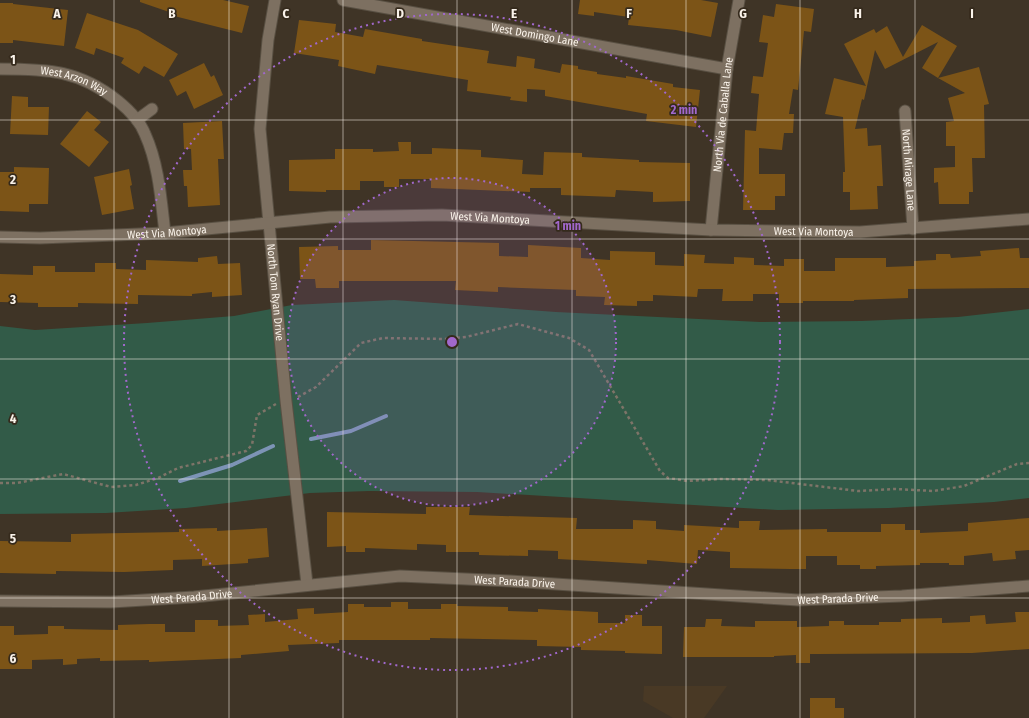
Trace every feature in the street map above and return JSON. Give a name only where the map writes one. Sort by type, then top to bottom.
[{"type":"street","name":"North Tom Ryan Drive","points":[[275,0],[268,40],[260,129],[286,401],[307,584]]},
{"type":"street","name":"West Domingo Lane","points":[[343,0],[727,68]]},
{"type":"street","name":"North Via de Caballa Lane","points":[[711,230],[727,68],[739,0]]},
{"type":"street","name":"West Arzon Way","points":[[0,69],[39,69],[63,73],[82,79],[101,88],[137,120],[145,133],[155,164],[165,233]]},
{"type":"street","points":[[137,120],[152,109]]},
{"type":"street","name":"North Mirage Lane","points":[[905,111],[913,229]]},
{"type":"street","name":"West Via Montoya","points":[[0,237],[40,238],[165,233],[330,217],[442,215],[711,230],[860,232],[1029,219]]},
{"type":"street","name":"West Parada Drive","points":[[0,601],[111,602],[194,597],[307,584],[400,576],[510,581],[798,600],[902,596],[1029,586]]},
{"type":"path","points":[[0,483],[16,483],[63,474],[111,487],[136,485],[158,478],[178,468],[246,451],[252,445],[257,414],[272,405],[302,396],[316,387],[361,343],[383,338],[459,338],[518,324],[569,338],[589,350],[660,471],[668,478],[686,481],[721,479],[767,480],[858,491],[895,489],[934,491],[964,486],[1017,464],[1029,463]]},
{"type":"shaded area","points":[[644,686],[727,686],[704,718],[673,718],[643,701]]},
{"type":"green space","points":[[394,300],[556,312],[760,322],[861,321],[958,317],[1029,309],[1029,498],[994,502],[889,508],[778,510],[477,492],[369,491],[310,493],[186,508],[106,513],[0,514],[0,326],[35,330],[147,323],[234,316],[292,305]]},
{"type":"building","points":[[140,0],[223,0],[249,6],[242,33],[174,16],[175,14],[140,2]]},
{"type":"building","points":[[580,0],[701,0],[718,3],[711,37],[676,30],[628,25],[629,17],[594,12],[594,16],[578,14]]},
{"type":"building","points":[[0,3],[13,3],[68,10],[64,46],[13,40],[13,43],[0,43]]},
{"type":"building","points":[[776,4],[814,9],[811,32],[804,31],[798,90],[793,89],[789,114],[794,114],[793,133],[784,133],[782,150],[759,148],[759,174],[785,174],[785,196],[775,196],[775,210],[743,210],[745,130],[756,131],[759,94],[751,93],[753,76],[763,77],[768,43],[759,42],[763,15],[774,17]]},
{"type":"building","points":[[87,13],[138,30],[178,54],[164,77],[144,66],[139,74],[121,63],[124,58],[96,48],[94,55],[75,48]]},
{"type":"building","points":[[299,20],[336,24],[335,32],[363,37],[365,29],[422,39],[422,41],[489,51],[487,63],[516,67],[517,56],[535,59],[534,68],[560,73],[562,64],[578,66],[578,69],[597,72],[597,74],[626,78],[626,76],[673,84],[673,87],[700,90],[696,127],[646,121],[647,114],[545,96],[545,90],[527,89],[527,102],[510,100],[511,97],[467,91],[468,80],[377,65],[375,74],[338,66],[339,60],[294,53]]},
{"type":"building","points":[[922,25],[957,46],[938,78],[922,68],[938,42],[885,69],[875,50],[864,100],[862,99],[855,129],[867,128],[868,146],[881,145],[883,186],[877,186],[878,209],[850,210],[850,192],[843,192],[843,172],[845,172],[843,117],[825,114],[834,78],[866,86],[844,44],[874,29],[876,33],[887,26],[903,57]]},
{"type":"building","points":[[204,63],[211,77],[214,75],[223,95],[194,109],[186,91],[177,96],[169,80]]},
{"type":"building","points":[[979,67],[989,104],[984,105],[985,158],[972,158],[973,192],[969,192],[969,204],[939,204],[938,182],[934,183],[934,168],[955,167],[955,146],[946,146],[946,122],[954,121],[948,98],[965,93],[938,78]]},
{"type":"building","points":[[12,96],[28,97],[28,107],[49,107],[48,135],[10,134]]},
{"type":"building","points":[[87,111],[101,122],[94,130],[109,142],[89,167],[60,144]]},
{"type":"building","points":[[222,121],[224,159],[218,159],[220,205],[188,207],[187,186],[184,186],[183,170],[192,170],[191,149],[184,149],[183,123]]},
{"type":"building","points":[[398,142],[411,142],[411,154],[432,154],[432,148],[481,150],[481,157],[523,160],[522,174],[543,175],[544,152],[582,153],[582,157],[639,160],[639,162],[690,163],[690,201],[653,202],[653,192],[616,190],[615,197],[561,195],[561,188],[530,188],[530,192],[431,188],[431,179],[399,179],[399,187],[384,187],[384,181],[360,181],[360,190],[326,190],[326,192],[289,191],[289,160],[335,159],[335,149],[373,149],[373,152],[399,151]]},
{"type":"building","points":[[14,167],[49,168],[48,204],[29,204],[29,212],[0,211],[0,172],[14,172]]},
{"type":"building","points":[[129,169],[134,209],[102,215],[94,177]]},
{"type":"building","points":[[371,240],[499,243],[499,256],[528,257],[528,245],[581,248],[581,258],[610,260],[610,251],[655,252],[655,265],[684,266],[684,254],[705,255],[704,263],[734,264],[734,257],[754,258],[754,265],[784,266],[784,259],[804,259],[804,271],[835,271],[835,258],[886,258],[886,267],[914,266],[914,261],[936,260],[936,254],[950,254],[951,258],[981,256],[980,251],[1019,248],[1020,258],[1029,258],[1029,288],[908,289],[908,298],[854,301],[803,301],[803,303],[779,303],[779,294],[753,294],[753,301],[722,301],[723,289],[698,289],[697,297],[653,295],[653,301],[637,301],[637,306],[604,305],[605,297],[576,296],[576,290],[498,287],[498,292],[455,290],[456,281],[339,281],[339,288],[316,288],[315,279],[300,279],[299,247],[338,246],[338,250],[371,250]]},
{"type":"building","points":[[217,256],[218,264],[240,263],[242,295],[212,297],[212,292],[192,294],[192,296],[138,295],[138,304],[78,303],[78,307],[38,307],[38,303],[0,302],[0,274],[33,275],[33,266],[55,266],[55,272],[95,272],[95,263],[116,263],[116,269],[146,270],[146,260],[198,262],[198,258]]},
{"type":"building","points":[[426,507],[470,507],[469,515],[577,518],[576,529],[633,529],[633,520],[656,521],[656,529],[684,531],[684,525],[739,528],[739,521],[760,521],[759,530],[827,529],[827,532],[881,532],[881,524],[905,524],[905,530],[920,530],[920,533],[968,531],[968,523],[1029,518],[1029,550],[1015,551],[1016,559],[993,561],[992,553],[964,556],[964,565],[949,565],[949,563],[920,563],[920,565],[876,566],[876,569],[860,569],[860,565],[837,565],[837,556],[806,556],[806,569],[791,569],[730,568],[730,552],[698,550],[697,564],[647,560],[647,564],[558,559],[558,551],[528,550],[528,556],[479,555],[479,552],[446,552],[446,545],[417,544],[417,550],[365,548],[365,552],[346,552],[346,546],[327,547],[327,512],[426,514]]},
{"type":"building","points":[[217,528],[217,531],[267,528],[269,557],[248,559],[248,563],[202,566],[202,559],[173,560],[173,570],[124,572],[56,571],[56,574],[0,573],[0,541],[71,542],[71,534],[179,532],[179,529]]},
{"type":"building","points":[[391,602],[408,602],[408,609],[441,609],[441,604],[457,604],[457,606],[508,607],[508,611],[538,612],[538,609],[598,612],[598,623],[625,623],[625,615],[642,615],[642,626],[662,626],[662,654],[581,650],[581,647],[537,646],[537,640],[430,638],[430,640],[339,640],[339,643],[288,645],[289,651],[241,655],[241,658],[149,662],[149,660],[100,661],[100,658],[77,659],[77,664],[63,665],[63,659],[32,660],[32,669],[0,669],[0,626],[14,626],[14,635],[48,634],[48,626],[64,626],[64,629],[118,630],[118,625],[149,624],[165,624],[165,632],[195,632],[195,620],[218,620],[218,626],[249,625],[248,615],[265,614],[265,622],[298,619],[297,609],[314,608],[314,614],[348,612],[348,604],[364,604],[364,607],[391,607]]},
{"type":"building","points":[[1015,612],[1029,612],[1029,649],[972,653],[810,654],[810,663],[796,663],[796,655],[774,657],[683,657],[684,627],[705,627],[706,619],[722,619],[721,626],[755,627],[755,621],[797,621],[797,627],[829,626],[829,621],[844,621],[844,625],[879,625],[879,622],[901,622],[901,619],[942,618],[942,623],[970,622],[970,616],[985,615],[986,624],[1016,622]]},
{"type":"building","points":[[810,698],[835,698],[835,708],[844,708],[844,718],[810,718]]},
{"type":"waterway","points":[[311,439],[351,431],[386,416]]},
{"type":"waterway","points":[[180,481],[232,465],[273,446]]}]
